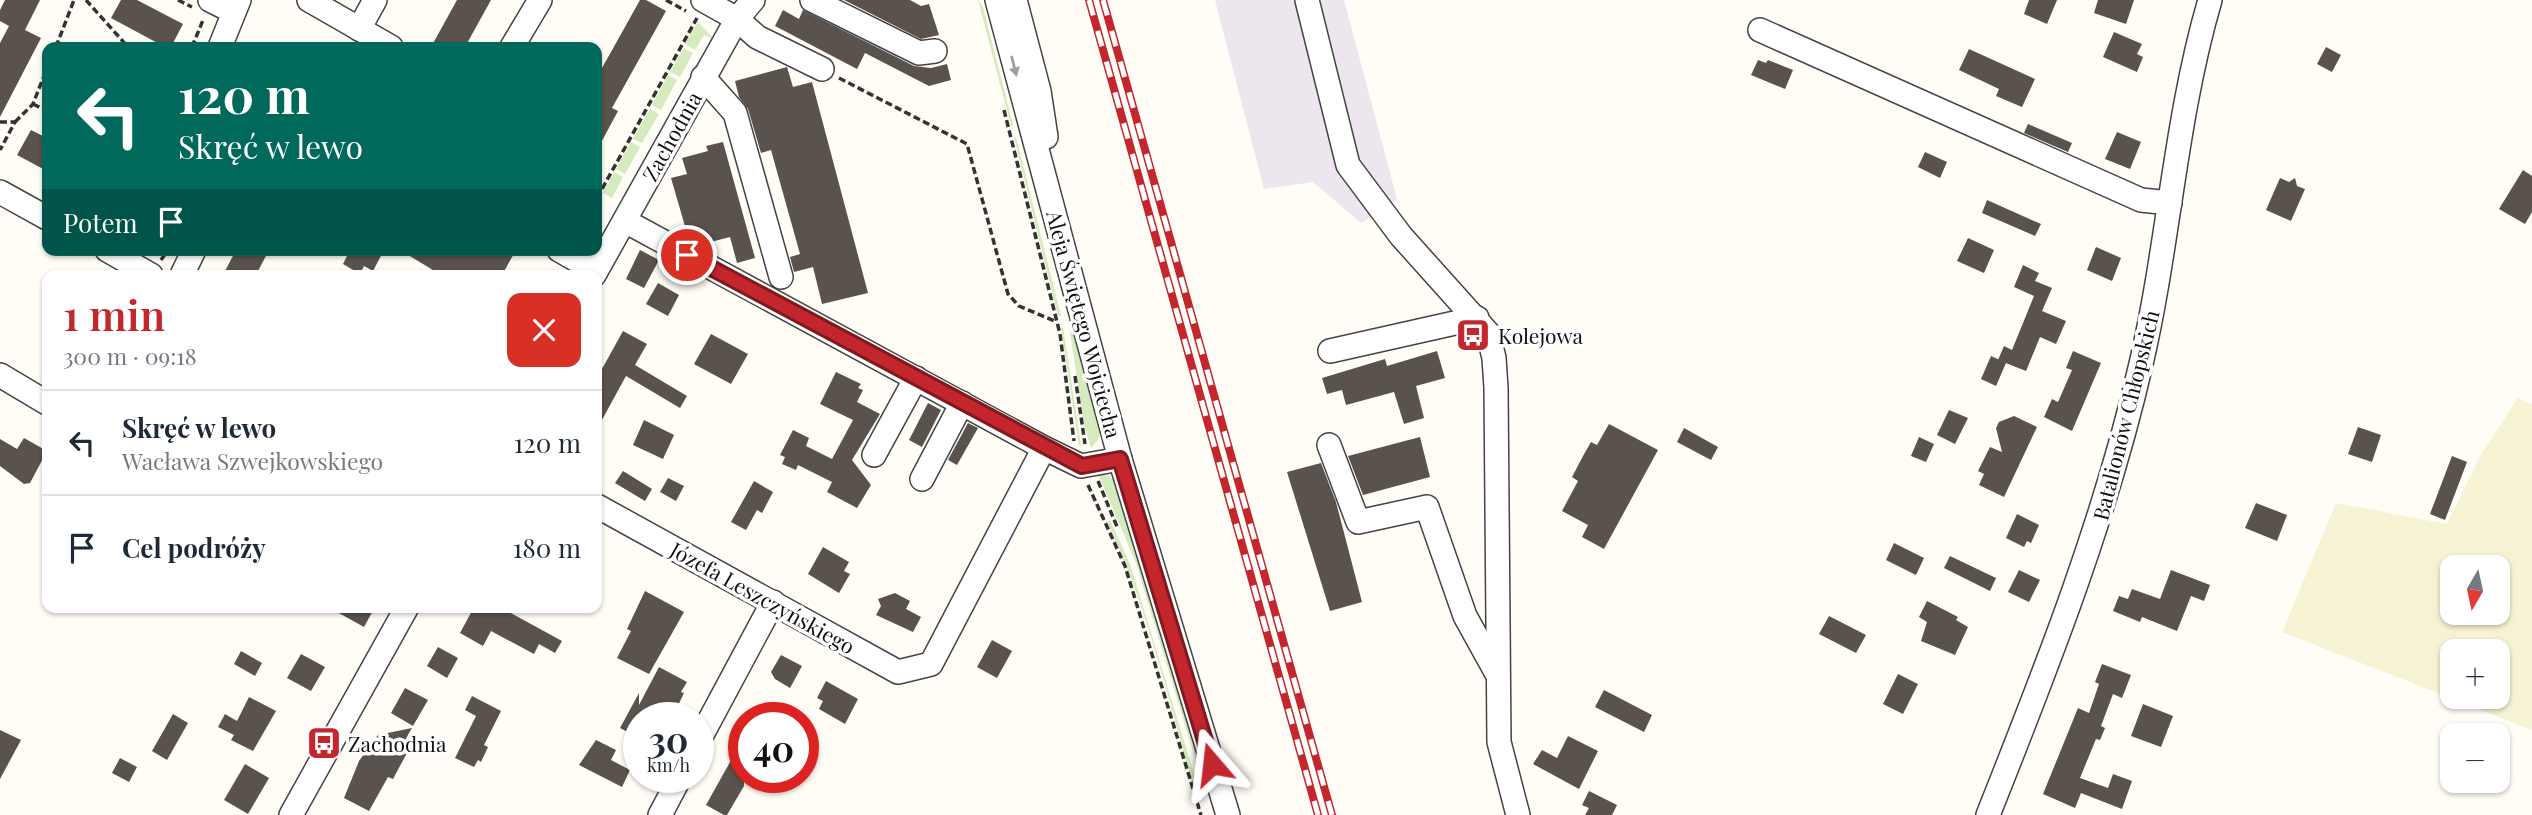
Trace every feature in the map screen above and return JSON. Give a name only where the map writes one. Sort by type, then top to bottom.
[{"type":"street","points":[[309,0],[382,42]]},
{"type":"street","points":[[359,29],[375,0]]},
{"type":"street","points":[[515,42],[540,0]]},
{"type":"street","points":[[703,0],[737,19],[757,37],[822,69]]},
{"type":"street","name":"Zachodnia","points":[[597,270],[737,19],[753,0]]},
{"type":"street","points":[[813,0],[919,53],[935,51]]},
{"type":"street","name":"Aleja Świętego Wojciecha","points":[[997,0],[1120,459],[1228,815]]},
{"type":"street","name":"Aleja Świętego Wojciecha","points":[[1015,0],[1039,91],[1051,195]]},
{"type":"street","points":[[1307,0],[1348,165],[1401,236],[1488,333],[1494,358],[1499,742],[1518,815]]},
{"type":"street","name":"Batalionów Chłopskich","points":[[1988,815],[2088,558],[2141,363],[2185,107],[2210,0]]},
{"type":"street","points":[[204,8],[235,5],[222,42]]},
{"type":"street","points":[[1760,30],[2141,200],[2170,203]]},
{"type":"street","points":[[703,78],[735,113],[781,277]]},
{"type":"street","points":[[0,192],[42,215]]},
{"type":"street","points":[[625,221],[1044,448],[1082,466],[1120,459]]},
{"type":"street","points":[[118,256],[142,270]]},
{"type":"street","points":[[568,256],[590,270]]},
{"type":"street","points":[[1330,351],[1477,318]]},
{"type":"street","points":[[0,375],[42,399]]},
{"type":"street","points":[[874,455],[916,378]]},
{"type":"street","points":[[922,479],[962,403]]},
{"type":"street","points":[[1329,445],[1358,522],[1427,507],[1465,616],[1498,675]]},
{"type":"street","name":"Józefa Leszczyńskiego","points":[[602,509],[898,671],[931,664],[1044,448]]},
{"type":"street","points":[[714,712],[773,602]]},
{"type":"street","points":[[291,815],[404,613]]},
{"type":"street","points":[[660,815],[672,793]]},
{"type":"path","points":[[57,42],[74,0]]},
{"type":"path","points":[[86,0],[124,42]]},
{"type":"path","points":[[178,0],[204,8],[194,42]]},
{"type":"path","points":[[602,185],[697,17],[666,0]]},
{"type":"path","points":[[822,69],[967,144],[1008,294],[1019,306],[1057,322],[1081,315]]},
{"type":"path","points":[[0,150],[15,122],[33,104],[42,81]]},
{"type":"path","points":[[33,104],[42,108]]},
{"type":"path","points":[[1002,106],[1065,358],[1073,439],[1125,566],[1201,815]]},
{"type":"path","points":[[0,122],[15,122]]},
{"type":"shaded area","points":[[1215,0],[1344,0],[1397,199],[1361,223],[1313,182],[1264,189]]},
{"type":"shaded area","points":[[2518,398],[2532,405],[2532,730],[2478,709],[2510,709],[2510,639],[2440,639],[2440,694],[2282,632],[2336,503],[2447,524],[2480,456]]},
{"type":"green space","points":[[978,0],[983,7],[1013,125],[1011,126]]},
{"type":"green space","points":[[698,22],[715,40],[704,35],[695,50],[685,44]]},
{"type":"green space","points":[[684,48],[693,53],[680,77],[670,72]]},
{"type":"green space","points":[[668,75],[677,80],[661,110],[652,105]]},
{"type":"green space","points":[[650,109],[659,114],[642,143],[633,139]]},
{"type":"green space","points":[[1022,135],[1070,310],[1068,314],[1067,314]]},
{"type":"green space","points":[[1016,137],[1061,316],[1058,316]]},
{"type":"green space","points":[[631,142],[640,147],[625,174],[616,169]]},
{"type":"green space","points":[[614,172],[623,177],[612,198],[603,193]]},
{"type":"green space","points":[[1069,325],[1074,327],[1101,431],[1091,448],[1084,425]]},
{"type":"green space","points":[[1063,327],[1081,445],[1079,446],[1061,328]]},
{"type":"green space","points":[[1098,474],[1109,476],[1117,484],[1207,785],[1204,788],[1136,563]]},
{"type":"green space","points":[[1110,520],[1130,564],[1199,790],[1195,791],[1146,620],[1107,522]]},
{"type":"building","points":[[5,0],[40,0],[25,30],[41,38],[0,117],[0,43],[9,26],[0,21],[0,10]]},
{"type":"building","points":[[121,0],[137,0],[183,24],[174,42],[156,42],[111,18]]},
{"type":"building","points":[[457,0],[491,0],[468,42],[434,42]]},
{"type":"building","points":[[640,0],[646,0],[666,11],[612,108],[618,111],[602,141],[602,68]]},
{"type":"building","points":[[844,0],[910,0],[921,6],[929,4],[939,35],[921,39]]},
{"type":"building","points":[[2029,0],[2057,0],[2047,24],[2024,14]]},
{"type":"building","points":[[2098,0],[2134,0],[2126,24],[2094,13]]},
{"type":"building","points":[[783,10],[799,19],[803,10],[914,66],[931,68],[947,64],[951,80],[929,86],[865,53],[857,69],[775,26]]},
{"type":"building","points":[[2114,32],[2142,44],[2137,54],[2143,57],[2137,72],[2103,57]]},
{"type":"building","points":[[2326,47],[2341,55],[2332,72],[2317,64]]},
{"type":"building","points":[[1969,49],[2035,79],[2022,107],[1996,96],[1999,89],[1959,70]]},
{"type":"building","points":[[1758,60],[1766,63],[1768,60],[1793,70],[1785,89],[1751,75]]},
{"type":"building","points":[[787,67],[793,87],[812,82],[868,293],[822,304],[813,267],[794,272],[790,257],[800,254],[771,150],[761,153],[748,109],[739,97],[735,81]]},
{"type":"building","points":[[2028,124],[2072,143],[2068,152],[2024,133]]},
{"type":"building","points":[[31,130],[42,136],[42,168],[17,155]]},
{"type":"building","points":[[2117,132],[2141,142],[2130,169],[2105,159]]},
{"type":"building","points":[[723,142],[755,258],[737,263],[730,237],[699,245],[689,240],[671,178],[687,174],[682,158],[708,151],[706,146]]},
{"type":"building","points":[[1925,152],[1947,162],[1940,178],[1918,167]]},
{"type":"building","points":[[2523,170],[2532,176],[2532,212],[2525,224],[2499,209]]},
{"type":"building","points":[[2280,178],[2289,182],[2295,178],[2297,186],[2305,189],[2291,221],[2266,210]]},
{"type":"building","points":[[1987,200],[2041,224],[2035,236],[1982,213]]},
{"type":"building","points":[[1968,238],[1994,250],[1984,273],[1957,261]]},
{"type":"building","points":[[2096,247],[2121,258],[2112,281],[2087,270]]},
{"type":"building","points":[[640,250],[659,260],[644,288],[626,279]]},
{"type":"building","points":[[233,256],[266,256],[259,270],[226,270]]},
{"type":"building","points":[[347,256],[381,256],[374,270],[364,266],[362,270],[353,270],[343,264]]},
{"type":"building","points":[[410,256],[513,256],[505,270],[433,270]]},
{"type":"building","points":[[2023,265],[2039,273],[2035,281],[2052,288],[2042,311],[2066,321],[2056,344],[2040,337],[2026,371],[1998,360],[2004,346],[2012,350],[2034,296],[2014,287]]},
{"type":"building","points":[[658,283],[679,295],[668,316],[646,304]]},
{"type":"building","points":[[623,331],[647,344],[635,365],[687,396],[680,408],[626,376],[602,420],[602,369]]},
{"type":"building","points":[[711,334],[748,354],[731,384],[694,364]]},
{"type":"building","points":[[1437,351],[1445,378],[1416,386],[1424,418],[1404,424],[1394,392],[1346,405],[1342,390],[1327,394],[1322,378],[1385,359],[1387,366]]},
{"type":"building","points":[[2073,351],[2101,363],[2072,431],[2044,417],[2052,399],[2058,402],[2072,370],[2066,368]]},
{"type":"building","points":[[1991,356],[2006,363],[1996,386],[1981,379]]},
{"type":"building","points":[[836,372],[861,384],[858,388],[863,390],[857,402],[880,414],[852,460],[871,485],[857,508],[827,492],[832,482],[798,465],[796,470],[782,464],[785,457],[780,455],[793,430],[809,438],[806,446],[832,459],[853,420],[820,404]]},
{"type":"building","points":[[928,403],[941,410],[922,447],[909,440]]},
{"type":"building","points":[[1949,410],[1968,418],[1955,444],[1937,435]]},
{"type":"building","points":[[2014,416],[2037,427],[2004,497],[1979,485],[1984,474],[1978,471],[1990,447],[2002,452],[1996,428],[1999,422]]},
{"type":"building","points":[[644,420],[674,435],[663,459],[633,445]]},
{"type":"building","points":[[968,423],[978,428],[957,465],[948,460]]},
{"type":"building","points":[[1609,424],[1658,450],[1604,549],[1582,537],[1588,525],[1562,511],[1578,481],[1572,477],[1583,456],[1591,442],[1597,445]]},
{"type":"building","points":[[2358,427],[2381,435],[2372,462],[2348,454]]},
{"type":"building","points":[[1684,428],[1718,447],[1711,460],[1677,442]]},
{"type":"building","points":[[1420,437],[1430,477],[1363,495],[1348,456]]},
{"type":"building","points":[[1919,437],[1934,444],[1926,462],[1911,456]]},
{"type":"building","points":[[24,438],[42,448],[42,460],[30,483],[24,484],[0,466],[0,439],[17,449]]},
{"type":"building","points":[[2452,456],[2467,462],[2445,520],[2430,514]]},
{"type":"building","points":[[1321,463],[1336,502],[1362,602],[1330,611],[1287,472]]},
{"type":"building","points":[[623,471],[652,489],[645,501],[615,483]]},
{"type":"building","points":[[668,478],[684,486],[676,501],[660,492]]},
{"type":"building","points":[[754,481],[773,492],[762,513],[757,510],[746,530],[731,522]]},
{"type":"building","points":[[2256,503],[2287,515],[2277,541],[2245,528]]},
{"type":"building","points":[[2017,514],[2039,525],[2031,543],[2027,541],[2024,547],[2006,538]]},
{"type":"building","points":[[1894,543],[1924,558],[1916,575],[1886,560]]},
{"type":"building","points":[[823,547],[849,562],[844,571],[850,574],[839,593],[808,574]]},
{"type":"building","points":[[1950,556],[1996,578],[1990,591],[1944,568]]},
{"type":"building","points":[[2019,570],[2040,580],[2029,602],[2008,592]]},
{"type":"building","points":[[2171,570],[2210,585],[2204,601],[2191,596],[2177,631],[2142,617],[2140,622],[2113,611],[2119,596],[2128,599],[2132,589],[2160,599]]},
{"type":"building","points":[[645,591],[684,612],[649,674],[617,658],[631,631],[627,629]]},
{"type":"building","points":[[895,593],[910,601],[906,609],[921,617],[913,632],[876,615],[881,606],[878,599]]},
{"type":"building","points":[[1927,601],[1958,617],[1956,620],[1968,627],[1955,655],[1921,641],[1927,622],[1919,617]]},
{"type":"building","points":[[339,613],[372,613],[364,627]]},
{"type":"building","points":[[471,613],[511,613],[562,641],[555,653],[539,644],[534,654],[491,631],[483,646],[460,633]]},
{"type":"building","points":[[1829,616],[1866,635],[1856,653],[1819,634]]},
{"type":"building","points":[[992,640],[1012,651],[997,678],[977,667]]},
{"type":"building","points":[[438,647],[458,658],[447,678],[427,666]]},
{"type":"building","points":[[241,651],[262,663],[255,676],[234,664]]},
{"type":"building","points":[[301,654],[325,667],[311,691],[287,678]]},
{"type":"building","points":[[781,655],[802,666],[790,688],[775,679],[771,672]]},
{"type":"building","points":[[2102,664],[2131,675],[2122,698],[2113,694],[2101,726],[2105,728],[2100,740],[2096,739],[2080,778],[2108,788],[2113,774],[2132,781],[2122,809],[2081,793],[2075,808],[2043,794],[2078,708],[2089,713],[2099,684],[2095,682]]},
{"type":"building","points":[[659,667],[687,682],[681,692],[684,693],[680,702],[641,702]]},
{"type":"building","points":[[1898,674],[1918,684],[1903,714],[1883,704]]},
{"type":"building","points":[[826,681],[858,699],[845,724],[819,709],[823,701],[817,698]]},
{"type":"building","points":[[405,688],[428,700],[413,726],[391,713]]},
{"type":"building","points":[[1604,690],[1652,715],[1644,732],[1595,707]]},
{"type":"building","points":[[472,696],[501,711],[484,745],[488,747],[481,762],[478,760],[474,767],[455,758],[476,716],[465,710]]},
{"type":"building","points":[[249,697],[276,711],[253,751],[231,740],[234,735],[218,727],[225,714],[237,721]]},
{"type":"building","points":[[2143,704],[2173,716],[2161,747],[2131,736]]},
{"type":"building","points":[[173,714],[188,723],[167,760],[152,751]]},
{"type":"building","points":[[412,728],[404,742],[408,751],[393,779],[388,777],[369,811],[344,798],[359,761],[378,735]]},
{"type":"building","points":[[0,730],[21,740],[0,779]]},
{"type":"building","points":[[1568,736],[1598,751],[1579,789],[1533,764],[1542,750],[1557,758]]},
{"type":"building","points":[[596,740],[616,750],[611,760],[623,766],[622,787],[579,765]]},
{"type":"building","points":[[120,758],[137,767],[129,782],[112,773]]},
{"type":"building","points":[[245,764],[269,778],[248,814],[224,800]]},
{"type":"building","points":[[728,766],[728,793],[740,793],[727,815],[706,805]]},
{"type":"building","points":[[1589,791],[1617,805],[1612,815],[1585,815],[1589,808],[1582,805]]},
{"type":"railway","points":[[1089,0],[1318,815]]},
{"type":"railway","points":[[1103,0],[1332,815]]},
{"type":"place","name":"Kolejowa","points":[[1473,335]]},
{"type":"place","name":"Zachodnia","points":[[324,743]]},
{"type":"route","points":[[687,255],[1082,466],[1120,459],[1212,764]]}]
